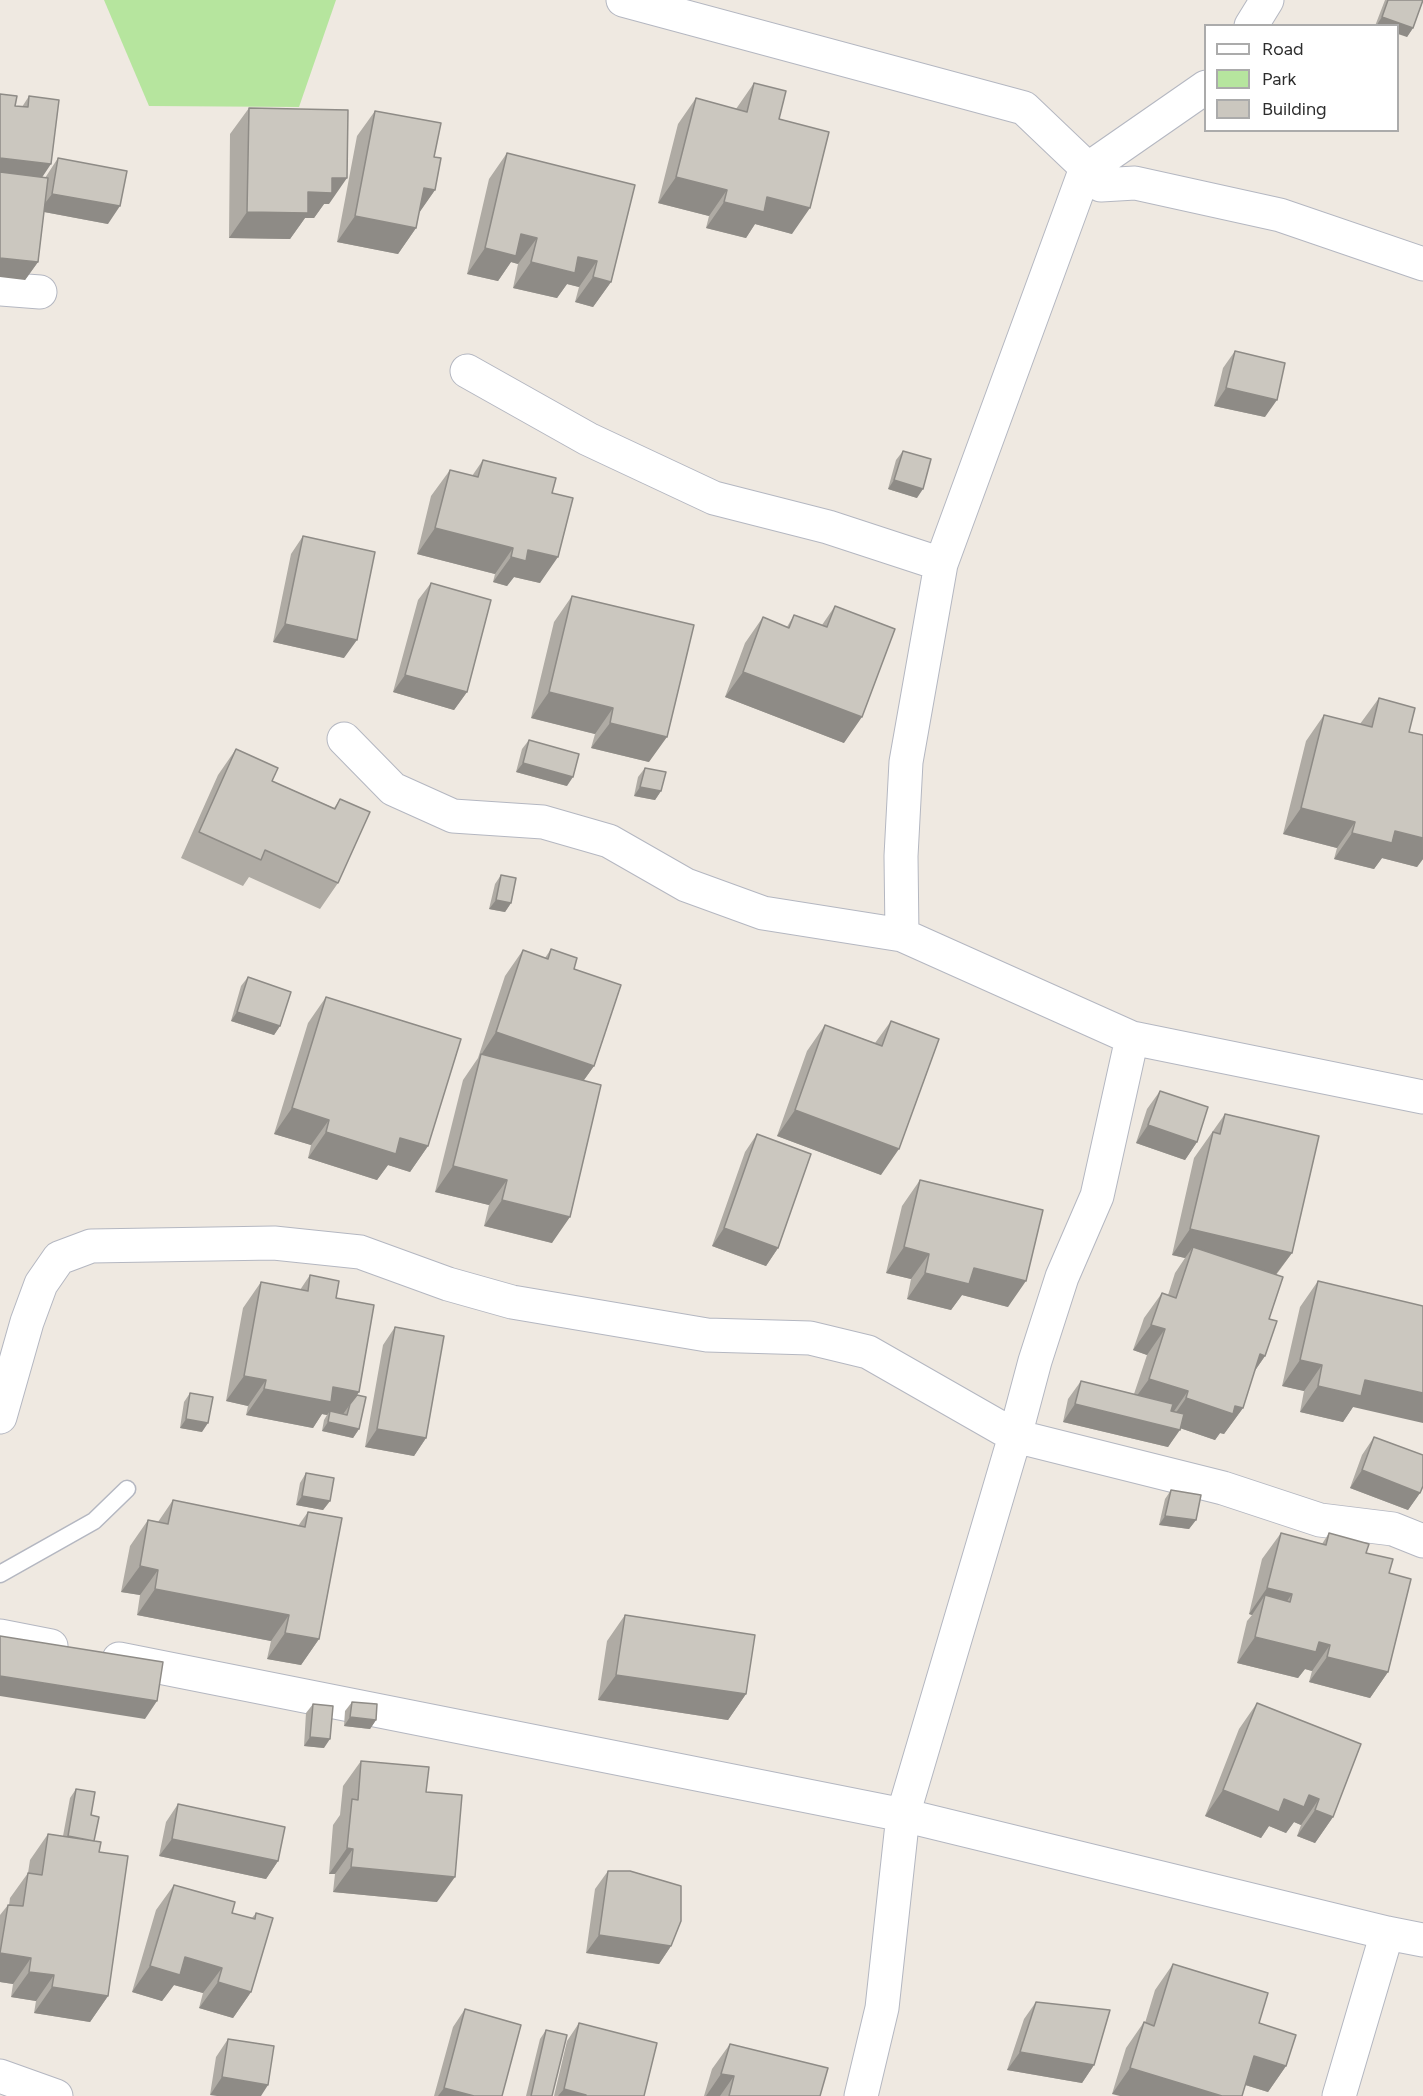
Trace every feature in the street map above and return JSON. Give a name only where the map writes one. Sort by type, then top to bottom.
[{"type":"street","points":[[623,0],[1024,108],[1101,185],[1135,183],[1280,215],[1423,264]]},
{"type":"street","points":[[1252,24],[1267,0]]},
{"type":"street","points":[[902,935],[901,856],[906,762],[940,564],[1087,170],[1204,88]]},
{"type":"street","points":[[0,289],[40,292]]},
{"type":"street","points":[[467,371],[588,439],[714,498],[828,526],[940,564]]},
{"type":"street","points":[[344,739],[393,789],[453,816],[543,822],[609,841],[686,885],[764,913],[902,935],[1132,1038],[1423,1097]]},
{"type":"street","points":[[861,2096],[882,2008],[903,1815],[1016,1436],[1035,1361],[1062,1277],[1097,1196],[1132,1038]]},
{"type":"street","points":[[0,1417],[27,1322],[41,1284],[59,1258],[92,1246],[274,1244],[360,1252],[448,1284],[512,1302],[707,1335],[810,1338],[868,1352],[1016,1436],[1223,1488],[1320,1520],[1393,1529],[1423,1541]]},
{"type":"street","points":[[0,1636],[903,1815],[1423,1940]]},
{"type":"street","points":[[1338,2096],[1387,1933]]},
{"type":"street","points":[[0,2076],[56,2096]]},
{"type":"lane","points":[[0,1574],[94,1521],[127,1489]]},
{"type":"green space","points":[[104,0],[336,0],[299,107],[149,106]]},
{"type":"building","points":[[1388,0],[1423,0],[1413,28],[1382,17]]},
{"type":"building","points":[[754,83],[786,91],[779,119],[829,132],[810,208],[767,197],[764,212],[724,202],[727,190],[676,177],[696,98],[747,112]]},
{"type":"building","points":[[0,94],[17,96],[15,106],[28,107],[29,96],[59,100],[51,164],[0,158]]},
{"type":"building","points":[[249,108],[348,110],[347,178],[332,178],[332,193],[308,192],[308,213],[247,212]]},
{"type":"building","points":[[375,111],[441,123],[434,157],[441,158],[435,190],[424,188],[416,228],[355,216]]},
{"type":"building","points":[[507,153],[635,185],[611,282],[593,277],[597,261],[578,257],[575,273],[531,262],[537,238],[521,234],[516,256],[485,248]]},
{"type":"building","points":[[58,158],[127,171],[120,206],[52,194]]},
{"type":"building","points":[[0,172],[48,178],[38,262],[0,258]]},
{"type":"building","points":[[1235,351],[1285,363],[1277,400],[1226,388]]},
{"type":"building","points":[[903,451],[931,459],[923,489],[894,480]]},
{"type":"building","points":[[483,460],[556,478],[552,493],[573,498],[558,557],[528,550],[526,561],[511,557],[513,548],[435,528],[450,470],[478,477]]},
{"type":"building","points":[[303,536],[375,552],[357,640],[285,624]]},
{"type":"building","points":[[431,583],[491,600],[467,692],[405,675]]},
{"type":"building","points":[[572,596],[694,625],[667,737],[610,723],[613,708],[549,692]]},
{"type":"building","points":[[835,606],[895,629],[862,717],[743,672],[763,617],[789,628],[794,615],[827,627]]},
{"type":"building","points":[[1379,698],[1415,708],[1409,732],[1423,735],[1423,838],[1395,831],[1392,843],[1352,833],[1355,822],[1301,808],[1324,715],[1372,727]]},
{"type":"building","points":[[529,740],[579,754],[573,777],[523,763]]},
{"type":"building","points":[[236,749],[278,768],[272,781],[335,809],[340,799],[370,812],[338,883],[265,850],[261,860],[199,832]]},
{"type":"building","points":[[645,768],[666,772],[661,791],[640,787]]},
{"type":"building","points":[[501,875],[516,878],[511,903],[496,900]]},
{"type":"building","points":[[551,949],[577,958],[574,969],[621,985],[594,1066],[496,1032],[523,950],[548,959]]},
{"type":"building","points":[[248,977],[291,992],[280,1026],[237,1012]]},
{"type":"building","points":[[326,997],[461,1039],[428,1146],[400,1138],[396,1154],[326,1132],[329,1120],[292,1108]]},
{"type":"building","points":[[891,1021],[939,1039],[899,1149],[795,1110],[825,1025],[882,1046]]},
{"type":"building","points":[[481,1054],[601,1085],[570,1217],[502,1200],[507,1180],[453,1166]]},
{"type":"building","points":[[1160,1091],[1208,1107],[1197,1142],[1148,1125]]},
{"type":"building","points":[[1225,1114],[1319,1136],[1292,1253],[1190,1229],[1213,1132],[1220,1134]]},
{"type":"building","points":[[757,1134],[811,1154],[778,1248],[724,1228]]},
{"type":"building","points":[[920,1180],[1043,1210],[1026,1281],[974,1268],[969,1284],[925,1273],[929,1254],[904,1247]]},
{"type":"building","points":[[1193,1247],[1283,1277],[1269,1319],[1277,1321],[1265,1356],[1260,1354],[1243,1408],[1235,1406],[1233,1414],[1186,1398],[1188,1391],[1149,1379],[1165,1329],[1151,1325],[1162,1293],[1176,1298]]},
{"type":"building","points":[[310,1275],[339,1281],[336,1298],[374,1305],[359,1392],[333,1387],[331,1402],[264,1389],[266,1380],[244,1376],[261,1282],[308,1291]]},
{"type":"building","points":[[1318,1281],[1423,1306],[1423,1393],[1365,1380],[1361,1396],[1318,1386],[1322,1365],[1300,1360]]},
{"type":"building","points":[[395,1327],[444,1336],[426,1438],[377,1429]]},
{"type":"building","points":[[1081,1381],[1173,1404],[1171,1411],[1184,1414],[1180,1430],[1075,1404]]},
{"type":"building","points":[[190,1393],[213,1397],[208,1423],[186,1419]]},
{"type":"building","points":[[357,1395],[366,1397],[359,1429],[328,1422],[330,1411],[347,1415],[350,1404]]},
{"type":"building","points":[[1374,1437],[1423,1455],[1423,1486],[1420,1493],[1362,1470]]},
{"type":"building","points":[[306,1473],[334,1478],[330,1501],[302,1496]]},
{"type":"building","points":[[1171,1490],[1201,1495],[1196,1520],[1165,1516]]},
{"type":"building","points":[[173,1500],[305,1527],[308,1512],[342,1518],[319,1639],[285,1633],[289,1615],[155,1589],[158,1570],[140,1566],[148,1520],[168,1524]]},
{"type":"building","points":[[1281,1533],[1326,1545],[1329,1533],[1369,1544],[1366,1553],[1393,1559],[1389,1573],[1411,1579],[1388,1672],[1327,1657],[1330,1645],[1319,1642],[1316,1652],[1255,1637],[1265,1595],[1290,1602],[1292,1594],[1267,1588]]},
{"type":"building","points":[[625,1615],[755,1635],[746,1694],[616,1675]]},
{"type":"building","points":[[0,1636],[163,1662],[157,1701],[0,1676]]},
{"type":"building","points":[[352,1702],[377,1704],[376,1720],[350,1717]]},
{"type":"building","points":[[1257,1703],[1361,1744],[1333,1817],[1315,1810],[1319,1799],[1309,1795],[1304,1807],[1284,1799],[1279,1812],[1223,1790]]},
{"type":"building","points":[[313,1704],[333,1706],[330,1739],[310,1737]]},
{"type":"building","points":[[361,1761],[429,1767],[426,1792],[462,1795],[455,1877],[351,1867],[353,1849],[347,1848],[352,1799],[358,1800]]},
{"type":"building","points":[[76,1789],[95,1792],[91,1815],[99,1817],[94,1841],[68,1836]]},
{"type":"building","points":[[178,1804],[285,1827],[278,1861],[172,1839]]},
{"type":"building","points":[[48,1834],[101,1842],[99,1852],[128,1856],[108,1996],[52,1987],[54,1975],[29,1972],[31,1958],[0,1953],[8,1905],[23,1906],[28,1873],[42,1875]]},
{"type":"building","points":[[608,1871],[630,1871],[681,1886],[681,1921],[671,1946],[599,1935]]},
{"type":"building","points":[[174,1885],[235,1902],[232,1913],[255,1919],[256,1913],[273,1918],[251,1992],[218,1982],[222,1968],[185,1957],[180,1975],[150,1966]]},
{"type":"building","points":[[1173,1964],[1268,1993],[1259,2023],[1296,2035],[1286,2066],[1254,2056],[1242,2096],[1222,2096],[1130,2068],[1144,2022],[1154,2026]]},
{"type":"building","points":[[1036,2002],[1110,2010],[1094,2065],[1020,2052]]},
{"type":"building","points":[[465,2009],[521,2025],[502,2096],[474,2096],[444,2088]]},
{"type":"building","points":[[579,2023],[657,2043],[644,2096],[586,2096],[564,2089]]},
{"type":"building","points":[[546,2030],[567,2035],[552,2096],[531,2096]]},
{"type":"building","points":[[228,2039],[274,2046],[268,2085],[222,2077]]},
{"type":"building","points":[[730,2044],[828,2068],[820,2096],[729,2096],[734,2076],[721,2074]]}]
